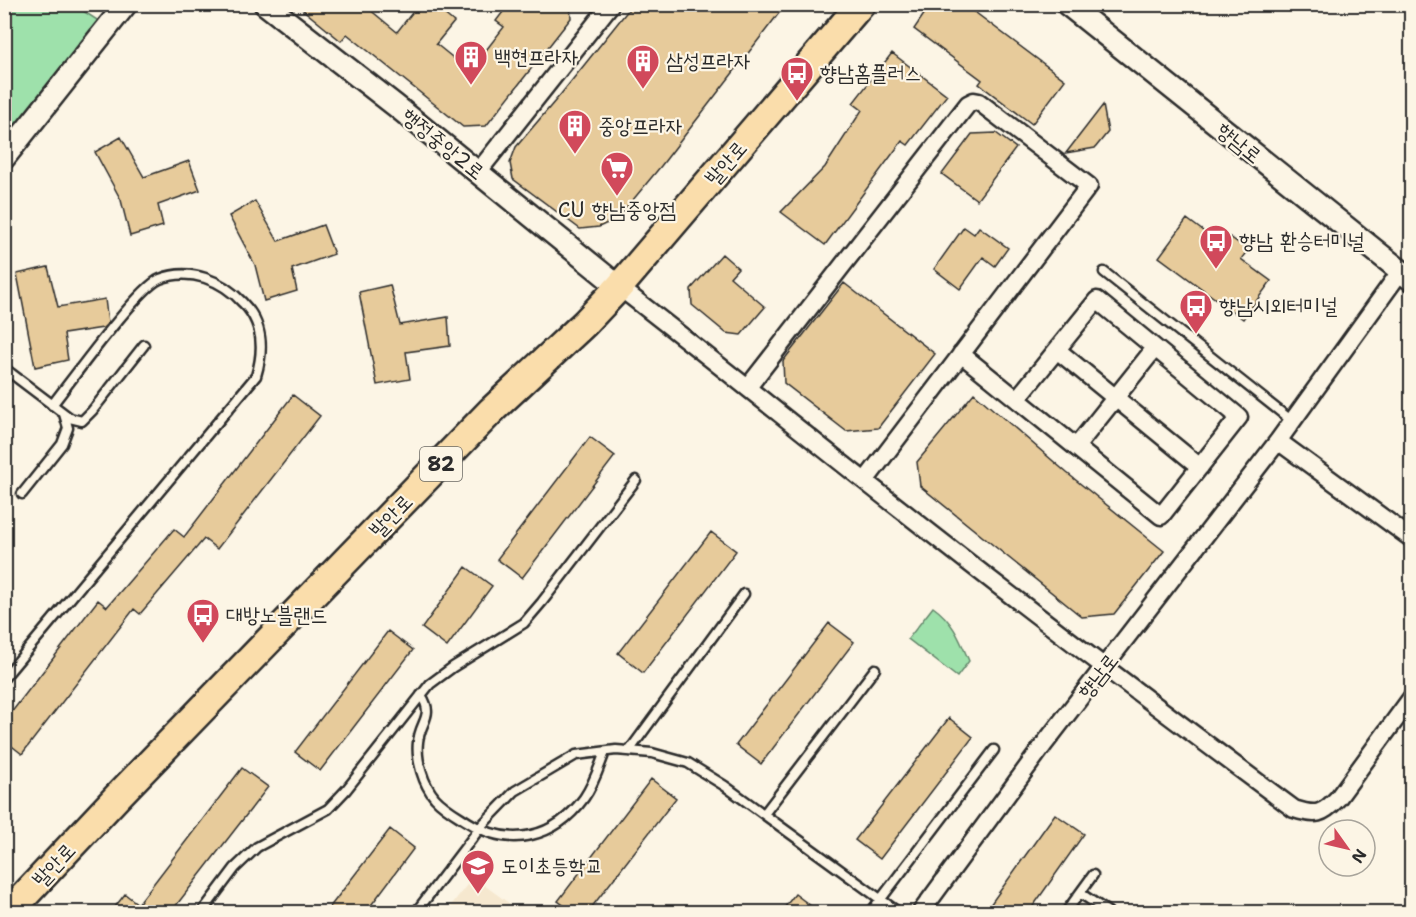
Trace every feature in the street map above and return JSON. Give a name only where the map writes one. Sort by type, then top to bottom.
[{"type":"main road","name":"발안로","points":[[9,912],[117,797],[492,410],[585,323],[861,4]]},
{"type":"street","points":[[4,158],[126,4]]},
{"type":"street","name":"행정중앙2로","points":[[265,4],[619,286]]},
{"type":"street","name":"향남로","points":[[921,912],[1046,743],[1406,276],[1067,4]]},
{"type":"street","points":[[478,172],[563,79],[606,6]]},
{"type":"street","points":[[748,387],[964,108],[974,101],[1089,186],[865,481]]},
{"type":"street","points":[[619,286],[1105,669],[1293,809],[1310,814],[1326,811],[1412,697]]},
{"type":"street","points":[[961,354],[1161,516],[1239,417],[1097,300],[1017,399]]},
{"type":"street","points":[[1076,447],[1155,348]]},
{"type":"street","points":[[1057,350],[1200,467]]},
{"type":"street","points":[[1278,441],[1412,539]]},
{"type":"lane","points":[[1104,272],[1292,422]]},
{"type":"lane","points":[[4,678],[256,376],[261,361],[262,340],[245,304],[215,282],[194,274],[179,274],[158,280],[135,301],[52,405]]},
{"type":"lane","points":[[4,368],[64,414],[82,421],[144,345]]},
{"type":"lane","points":[[22,494],[62,444],[68,428],[64,414]]},
{"type":"lane","points":[[202,912],[235,868],[257,847],[328,809],[346,790],[430,684],[524,623],[636,480]]},
{"type":"lane","points":[[629,751],[744,594]]},
{"type":"lane","points":[[764,814],[875,669]]},
{"type":"lane","points":[[421,695],[428,705],[418,742],[425,783],[436,799],[479,829],[491,834],[520,838],[548,830],[568,815],[584,798],[605,752]]},
{"type":"lane","points":[[871,912],[994,750]]},
{"type":"lane","points":[[416,912],[479,829],[515,791],[576,755],[629,751],[652,753],[688,763],[725,786],[898,912]]},
{"type":"lane","points":[[1066,912],[1093,875]]},
{"type":"lane","points":[[1080,892],[1108,912]]},
{"type":"shaded area","name":"도이초등학교","points":[[473,877],[521,912],[446,912]]},
{"type":"green space","points":[[5,5],[74,5],[108,27],[5,155]]},
{"type":"green space","points":[[933,607],[951,625],[969,661],[957,677],[908,639]]},
{"type":"building","points":[[296,4],[363,4],[397,32],[419,4],[432,4],[454,22],[436,44],[462,65],[472,52],[480,58],[504,27],[496,21],[509,4],[570,4],[571,18],[486,126],[463,127],[347,34],[341,41]]},
{"type":"building","points":[[633,4],[786,4],[618,218],[599,227],[580,229],[513,179],[510,163],[516,147]]},
{"type":"building","points":[[931,4],[964,4],[1065,80],[1032,124],[979,84],[982,80],[914,29]]},
{"type":"building","points":[[892,53],[947,95],[908,145],[902,141],[825,245],[781,212],[825,167],[862,110],[853,103]]},
{"type":"building","points":[[1103,105],[1108,132],[1095,148],[1066,153]]},
{"type":"building","points":[[996,133],[1016,148],[977,200],[942,174],[972,134]]},
{"type":"building","points":[[121,137],[144,177],[189,161],[200,190],[158,205],[163,226],[130,236],[121,200],[95,152]]},
{"type":"building","points":[[255,201],[278,241],[323,225],[334,254],[292,269],[297,291],[264,301],[255,265],[229,216]]},
{"type":"building","name":"향남 환승터미널","points":[[1187,219],[1223,246],[1230,237],[1248,250],[1241,259],[1271,281],[1243,319],[1159,257]]},
{"type":"building","points":[[964,227],[974,234],[979,227],[1008,248],[995,266],[983,257],[960,289],[934,269]]},
{"type":"building","points":[[722,254],[738,268],[730,277],[765,307],[741,335],[726,333],[692,305],[691,289]]},
{"type":"building","points":[[48,267],[58,307],[105,299],[108,323],[103,328],[64,334],[68,360],[35,367],[17,274]]},
{"type":"building","points":[[844,283],[935,354],[878,428],[846,431],[784,383],[783,361]]},
{"type":"building","points":[[390,285],[400,325],[448,317],[450,346],[406,352],[410,379],[377,385],[359,292]]},
{"type":"building","points":[[974,393],[1067,473],[1164,551],[1114,614],[1082,617],[920,486],[917,462]]},
{"type":"building","points":[[293,395],[320,416],[217,549],[204,539],[140,614],[134,609],[22,754],[4,740],[4,722],[98,600],[107,607],[174,529],[184,537]]},
{"type":"building","points":[[590,437],[615,456],[522,578],[497,559]]},
{"type":"building","points":[[711,532],[736,551],[643,673],[618,653]]},
{"type":"building","points":[[466,567],[492,586],[447,647],[422,628]]},
{"type":"building","points":[[829,623],[854,642],[761,764],[736,745]]},
{"type":"building","points":[[388,631],[413,650],[320,771],[295,752]]},
{"type":"building","points":[[949,718],[973,737],[880,859],[855,840]]},
{"type":"building","points":[[242,768],[268,787],[171,912],[111,912],[125,894],[138,904]]},
{"type":"building","points":[[651,779],[676,798],[588,912],[573,912],[558,901]]},
{"type":"building","points":[[1055,814],[1084,834],[1029,912],[985,912]]},
{"type":"building","points":[[390,829],[414,848],[366,912],[326,912]]},
{"type":"building","points":[[795,894],[819,912],[781,912]]},
{"type":"place","name":"백현프라자","points":[[471,86]]},
{"type":"place","name":"삼성프라자","points":[[643,90]]},
{"type":"place","name":"향남홈플러스","points":[[797,102]]},
{"type":"place","name":"중앙프라자","points":[[575,155]]},
{"type":"place","name":"CU 향남중앙점","points":[[617,197]]},
{"type":"place","name":"향남 환승터미널","points":[[1216,270]]},
{"type":"place","name":"향남시외터미널","points":[[1196,335]]},
{"type":"place","name":"대방노블랜드","points":[[203,644]]},
{"type":"place","name":"도이초등학교","points":[[478,895]]}]
